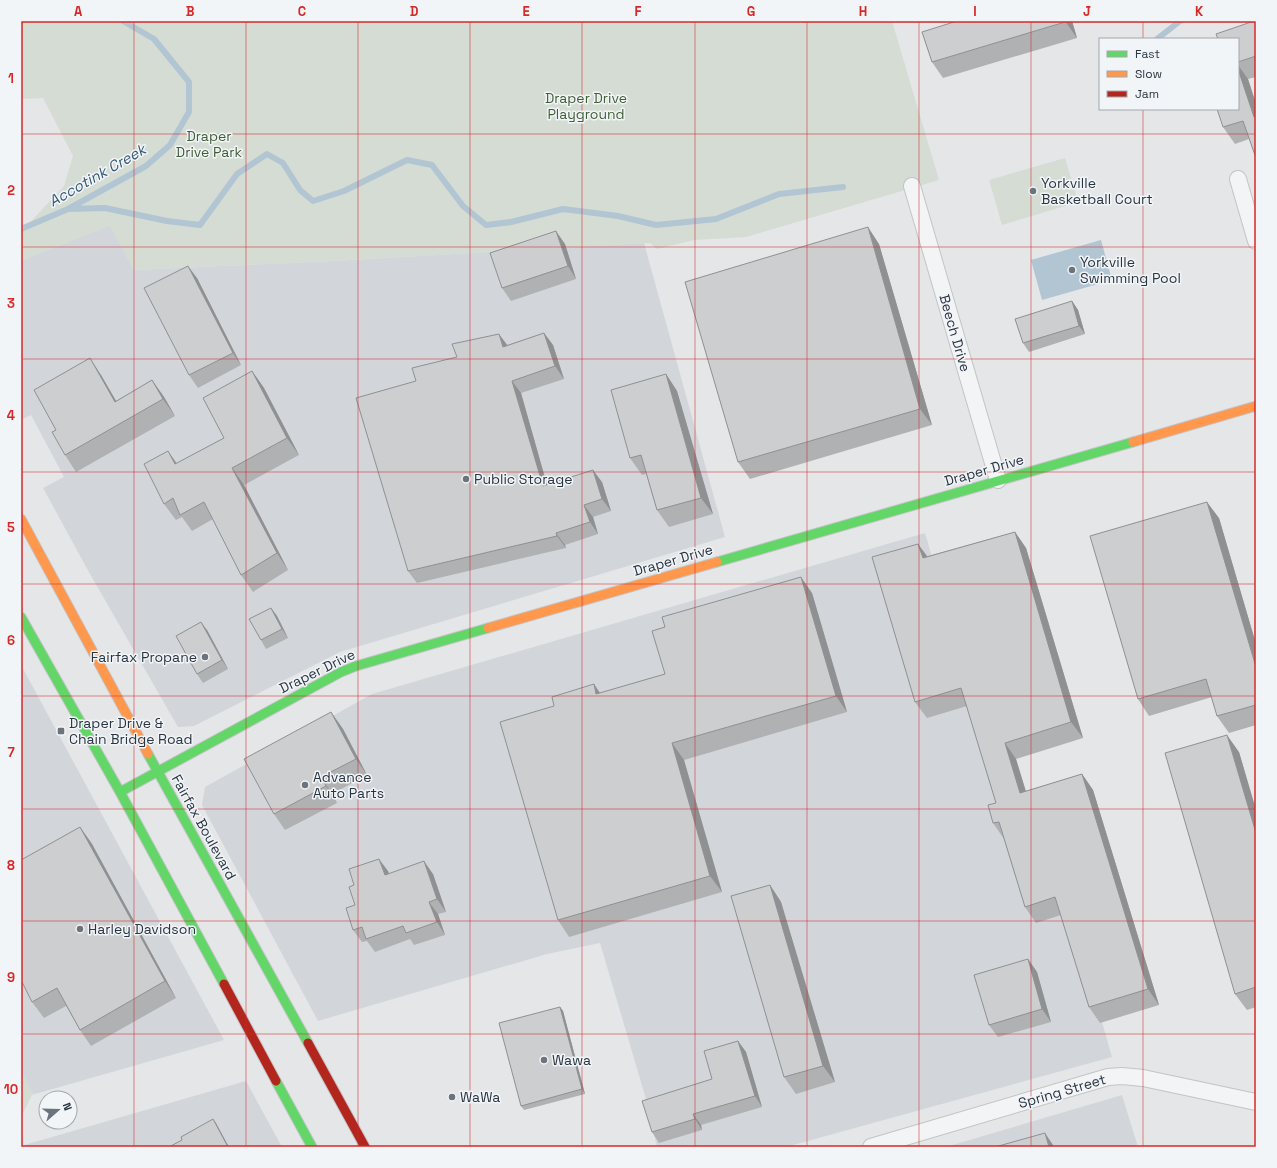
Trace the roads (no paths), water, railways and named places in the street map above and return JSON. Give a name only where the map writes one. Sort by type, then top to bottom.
[{"type":"main road","name":"Draper Drive","points":[[120,792],[356,666],[1256,406]]},
{"type":"main road","name":"Fairfax Boulevard","points":[[21,519],[157,771],[365,1147]]},
{"type":"main road","points":[[21,617],[120,792],[312,1147]]},
{"type":"street","points":[[1238,178],[1256,241]]},
{"type":"street","name":"Beech Drive","points":[[912,186],[998,480]]},
{"type":"street","name":"Spring Street","points":[[871,1147],[1108,1077],[1122,1076],[1144,1078],[1256,1102]]},
{"type":"water","name":"Yorkville Swimming Pool","points":[[1101,240],[1112,280],[1042,300],[1031,260]]},
{"type":"waterway","name":"Accotink Creek","points":[[21,229],[68,209],[146,166],[170,145],[189,112],[189,82],[154,39],[123,21]]},
{"type":"waterway","points":[[1158,38],[1180,21]]},
{"type":"waterway","points":[[68,209],[105,208],[167,221],[200,225],[237,174],[267,154],[283,163],[300,190],[313,201],[344,191],[407,160],[432,165],[463,206],[486,225],[511,222],[563,209],[618,216],[656,225],[716,219],[779,194],[843,187]]},
{"type":"place","name":"Yorkville Basketball Court","points":[[1033,191]]},
{"type":"place","name":"Yorkville Swimming Pool","points":[[1072,270]]},
{"type":"place","name":"Public Storage","points":[[466,479]]},
{"type":"place","name":"Fairfax Propane","points":[[205,657]]},
{"type":"place","name":"Draper Drive & Chain Bridge Road","points":[[61,731]]},
{"type":"place","name":"Advance Auto Parts","points":[[305,785]]},
{"type":"place","name":"Harley Davidson","points":[[80,929]]},
{"type":"place","name":"Wawa","points":[[544,1060]]},
{"type":"place","name":"WaWa","points":[[452,1097]]},
{"type":"park label","name":"Draper Drive Playground","points":[[586,106]]},
{"type":"park label","name":"Draper Drive Park","points":[[209,144]]}]
